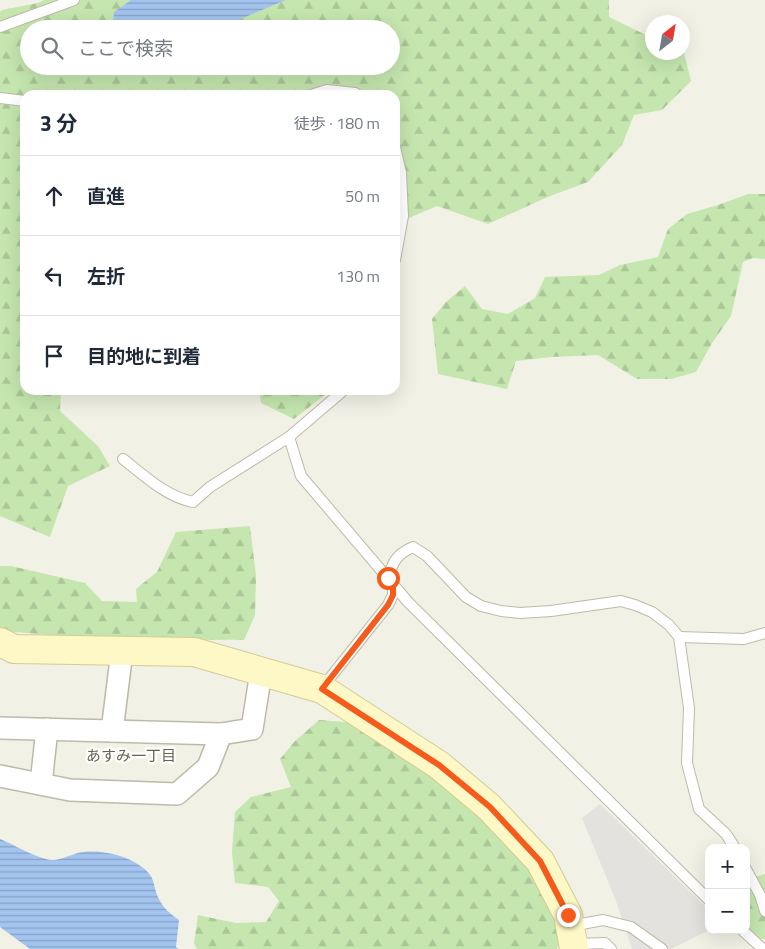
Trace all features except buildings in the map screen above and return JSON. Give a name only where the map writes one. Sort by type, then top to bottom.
[{"type":"street","points":[[0,642],[14,649],[194,652],[322,689],[439,765],[490,807],[540,861],[568,915],[572,940]]},
{"type":"street","points":[[112,731],[122,651]]},
{"type":"street","points":[[0,728],[221,734],[252,729],[261,672]]},
{"type":"street","points":[[41,784],[47,729]]},
{"type":"street","points":[[0,776],[70,790],[178,794],[208,766],[221,734]]},
{"type":"lane","points":[[0,27],[74,0]]},
{"type":"lane","points":[[0,98],[20,100]]},
{"type":"lane","points":[[400,169],[403,216],[400,232]]},
{"type":"lane","points":[[123,459],[161,488],[180,499],[193,502],[210,487],[289,437],[338,395]]},
{"type":"lane","points":[[289,437],[301,476],[408,602],[705,896]]},
{"type":"lane","points":[[322,689],[388,605],[393,595],[390,581],[392,563],[402,551],[414,547],[427,556],[466,597],[481,606],[520,613],[621,602],[635,605],[652,612],[669,625],[679,637],[689,708],[688,763],[690,777],[699,809],[726,834],[732,844]]},
{"type":"lane","points":[[679,637],[744,639],[765,633]]},
{"type":"lane","points":[[750,876],[760,895],[765,911]]},
{"type":"lane","points":[[572,940],[603,920],[631,927],[662,949]]},
{"type":"lane","points":[[746,934],[763,949]]},
{"type":"lane","points":[[572,940],[605,943],[611,949]]},
{"type":"green space","points":[[44,0],[609,0],[609,17],[645,35],[645,60],[686,60],[691,81],[662,110],[634,115],[622,145],[588,182],[550,196],[488,224],[437,206],[400,222],[400,90],[20,90],[20,395],[61,395],[60,411],[98,446],[110,466],[68,486],[50,537],[0,516],[0,12]]},
{"type":"green space","points":[[748,194],[765,194],[765,259],[753,258],[743,262],[731,316],[712,343],[696,372],[671,379],[637,379],[598,355],[516,361],[507,389],[438,374],[432,319],[446,302],[465,286],[482,309],[508,314],[535,298],[545,277],[599,275],[620,265],[658,257],[668,229],[687,214]]},
{"type":"green space","points":[[260,395],[325,395],[294,419],[261,403]]},
{"type":"green space","points":[[250,526],[256,576],[255,615],[244,640],[127,641],[0,631],[0,566],[11,566],[85,583],[102,601],[137,602],[136,589],[157,572],[176,532]]},
{"type":"green space","points":[[319,720],[358,723],[435,771],[504,835],[523,864],[557,901],[561,935],[557,949],[197,949],[194,943],[198,915],[236,923],[266,922],[279,901],[268,887],[235,883],[232,852],[235,812],[251,797],[291,787],[280,759],[295,741]]},
{"type":"green space","points":[[765,874],[765,939],[761,939],[750,929],[750,879]]},
{"type":"shaded area","points":[[600,804],[705,906],[705,932],[671,949],[632,949],[616,901],[582,818]]},
{"type":"water","points":[[131,0],[286,0],[238,20],[113,20],[114,12]]},
{"type":"water","points":[[0,839],[34,855],[51,860],[79,853],[98,852],[113,854],[133,861],[149,873],[160,901],[179,920],[176,947],[178,949],[30,949],[0,927]]},
{"type":"district","name":"あすみ一丁目","points":[[131,756]]},
{"type":"route","points":[[388,578],[393,584],[393,595],[388,605],[322,689],[439,765],[490,807],[540,861],[568,915]]}]
